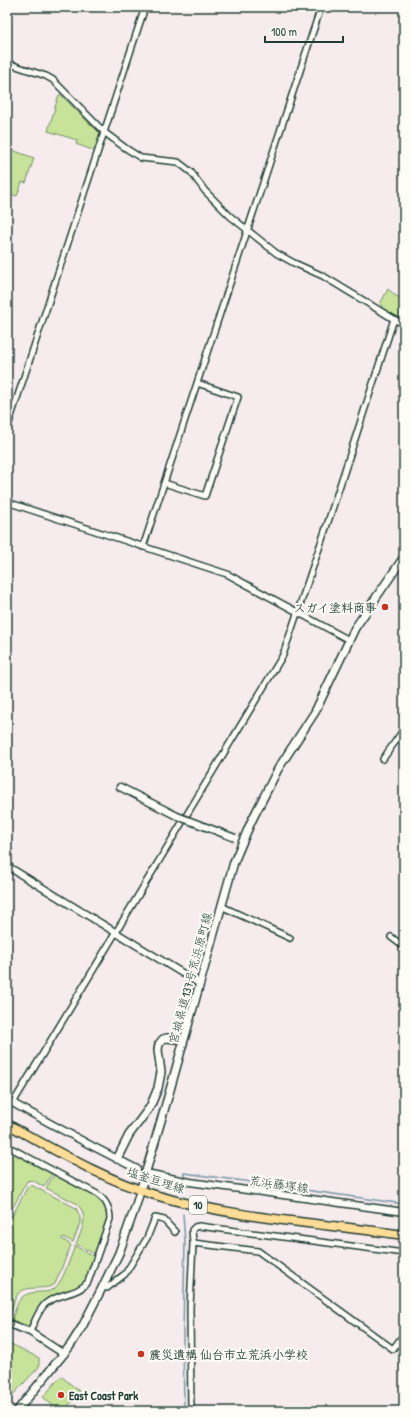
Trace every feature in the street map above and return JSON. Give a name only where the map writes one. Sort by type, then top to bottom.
[{"type":"main road","name":"宮城県道137号荒浜原町線","points":[[17,1411],[64,1354],[82,1327],[121,1246],[141,1190],[221,906],[234,862],[243,841],[278,769],[316,712],[355,628],[403,560]]},
{"type":"main road","points":[[117,1158],[129,1135],[143,1118],[155,1096],[161,1077],[161,1066],[158,1050],[159,1044],[163,1039],[167,1038],[184,1040]]},
{"type":"main road","name":"塩釜亘理線","points":[[7,1124],[97,1172],[141,1190],[176,1200],[216,1209],[271,1218],[352,1227],[404,1235]]},
{"type":"street","points":[[7,430],[145,7]]},
{"type":"street","points":[[143,547],[321,7]]},
{"type":"street","points":[[7,63],[46,76],[53,80],[104,132],[141,158],[178,162],[191,172],[205,191],[230,216],[276,253],[294,263],[324,276],[404,324]]},
{"type":"street","points":[[137,1169],[10,1102],[283,655],[394,319]]},
{"type":"street","points":[[164,483],[205,496],[238,397],[197,384]]},
{"type":"street","points":[[7,502],[227,574],[349,640]]},
{"type":"street","points":[[383,759],[404,729]]},
{"type":"street","points":[[120,787],[177,816],[243,841]]},
{"type":"street","points":[[7,866],[200,984]]},
{"type":"street","points":[[221,906],[290,938]]},
{"type":"street","points":[[391,937],[404,947]]},
{"type":"street","points":[[7,1146],[97,1194],[106,1202],[110,1213],[108,1226],[88,1282],[82,1288],[55,1298],[45,1304],[30,1332]]},
{"type":"street","name":"荒浜藤塚線","points":[[151,1174],[187,1182],[404,1212]]},
{"type":"street","points":[[103,1286],[107,1288],[125,1274],[147,1238],[155,1218],[164,1220],[175,1232]]},
{"type":"street","points":[[191,1411],[190,1308],[193,1244],[192,1230],[195,1227],[199,1226],[404,1253]]},
{"type":"street","points":[[193,1244],[258,1251],[393,1349],[404,1334]]},
{"type":"street","points":[[7,1323],[30,1332],[64,1354]]},
{"type":"green space","points":[[60,94],[92,126],[101,131],[95,151],[76,144],[77,140],[48,131]]},
{"type":"green space","points":[[12,150],[34,158],[26,183],[22,182],[17,196],[7,193],[7,166]]},
{"type":"green space","points":[[388,289],[396,296],[404,300],[404,320],[381,308],[382,306],[380,304]]},
{"type":"green space","points":[[7,1150],[52,1174],[44,1187],[32,1180],[27,1181],[12,1209],[7,1207]]},
{"type":"green space","points":[[54,1175],[94,1196],[105,1206],[107,1218],[95,1254],[76,1244],[84,1223],[83,1213],[80,1208],[76,1203],[46,1188]]},
{"type":"green space","points":[[31,1185],[76,1208],[80,1217],[80,1223],[73,1242],[63,1237],[62,1239],[71,1245],[55,1284],[21,1291],[17,1295],[9,1319],[7,1319],[7,1254],[11,1246],[9,1245],[7,1248],[7,1226],[28,1186]]},
{"type":"green space","points":[[75,1246],[95,1257],[88,1277],[82,1285],[46,1299],[38,1308],[29,1326],[12,1320],[18,1303],[23,1297],[27,1294],[50,1291],[57,1286]]},
{"type":"green space","points":[[7,1342],[39,1358],[39,1367],[7,1401]]},
{"type":"green space","name":"East Coast Park","points":[[61,1376],[80,1392],[64,1411],[59,1411],[43,1397]]},
{"type":"waterway","points":[[183,1179],[184,1173],[298,1188]]},
{"type":"waterway","points":[[182,1182],[182,1190]]},
{"type":"waterway","points":[[305,1190],[404,1204]]},
{"type":"waterway","points":[[183,1214],[185,1242],[183,1332],[184,1411]]},
{"type":"place","name":"スガイ塗料商事","points":[[385,607]]},
{"type":"place","name":"震災遺構 仙台市立荒浜小学校","points":[[141,1354]]},
{"type":"place","name":"East Coast Park","points":[[61,1395]]}]
